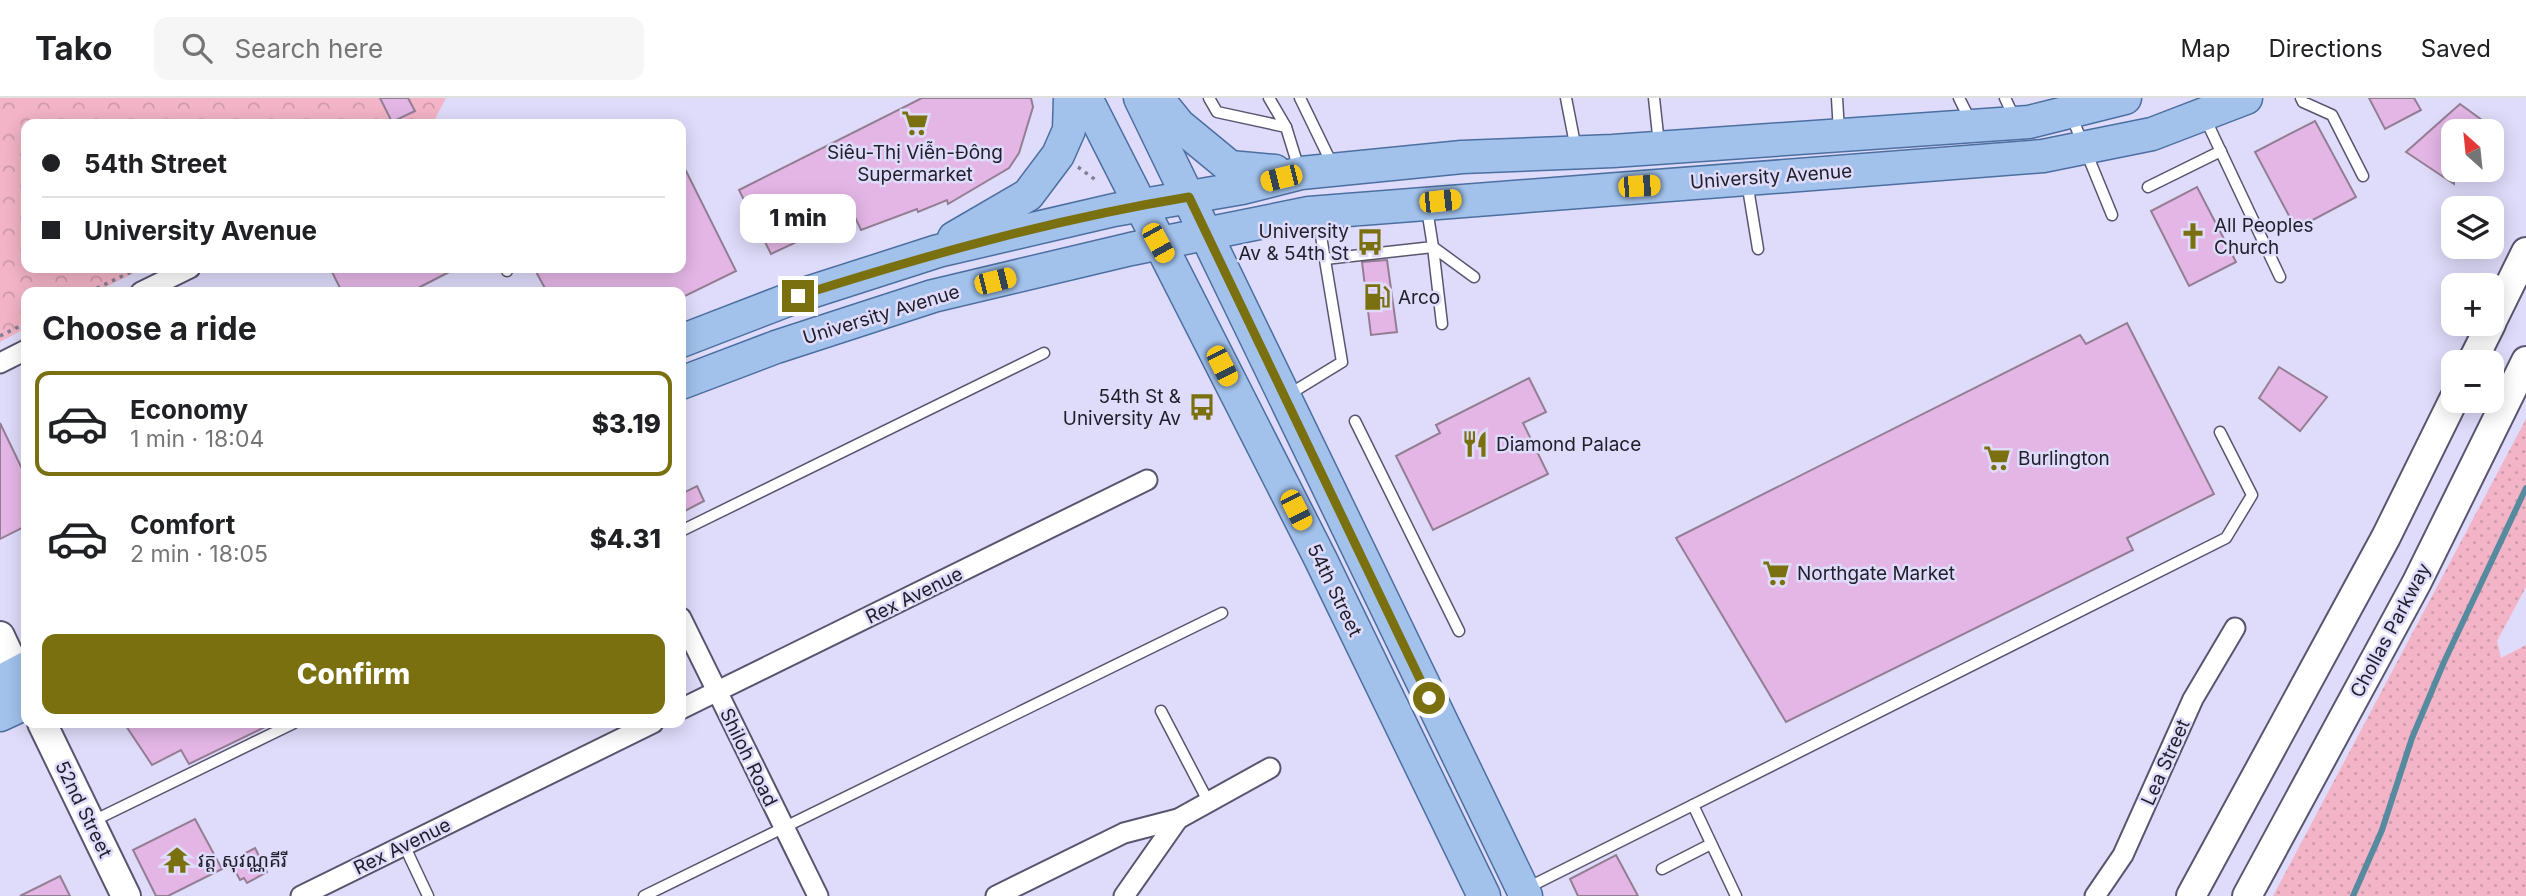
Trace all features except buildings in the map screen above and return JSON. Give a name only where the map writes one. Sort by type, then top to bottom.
[{"type":"main road","points":[[938,251],[960,234],[1028,195],[1058,155],[1069,130],[1070,98]]},
{"type":"main road","name":"54th Street","points":[[1086,98],[1343,605],[1484,896]]},
{"type":"main road","name":"54th Street","points":[[1140,98],[1525,893]]},
{"type":"main road","points":[[1157,98],[1179,125],[1230,167],[1301,173]]},
{"type":"main road","name":"University Avenue","points":[[686,339],[798,296],[938,251],[1139,205],[1301,173],[1462,157],[1577,153],[1973,126],[2010,110],[2070,112],[2125,98]]},
{"type":"main road","name":"University Avenue","points":[[686,381],[776,347],[933,296],[1158,243],[1317,212],[2043,156],[2152,134],[2195,113],[2246,98]]},
{"type":"main road","points":[[2504,297],[2526,252]]},
{"type":"main road","name":"Chollas Parkway","points":[[2246,896],[2417,582],[2526,361]]},
{"type":"main road","points":[[2191,896],[2386,537],[2448,413]]},
{"type":"main road","points":[[1343,605],[1386,651],[1408,656]]},
{"type":"main road","points":[[0,636],[17,678]]},
{"type":"main road","points":[[0,715],[21,705]]},
{"type":"main road","name":"52nd Street","points":[[44,728],[127,896]]},
{"type":"street","points":[[151,287],[180,273]]},
{"type":"street","points":[[0,363],[21,352]]},
{"type":"street","name":"Rex Avenue","points":[[686,706],[1147,480]]},
{"type":"street","name":"Shiloh Road","points":[[686,628],[818,896]]},
{"type":"street","name":"Lea Street","points":[[2095,896],[2123,855],[2193,699],[2235,628]]},
{"type":"street","name":"Rex Avenue","points":[[302,896],[643,728]]},
{"type":"street","points":[[996,896],[1124,833],[1178,818],[1270,768]]},
{"type":"street","points":[[1124,896],[1178,818]]},
{"type":"lane","points":[[1209,98],[1217,112],[1286,127]]},
{"type":"lane","points":[[1269,98],[1286,127],[1301,173]]},
{"type":"lane","points":[[1300,98],[1335,170]]},
{"type":"lane","points":[[1566,98],[1577,153]]},
{"type":"lane","points":[[1654,98],[1659,148]]},
{"type":"lane","points":[[1837,98],[1839,136]]},
{"type":"lane","points":[[1959,98],[1973,126]]},
{"type":"lane","points":[[2301,98],[2303,102],[2332,115],[2363,176]]},
{"type":"lane","points":[[2070,112],[2112,215]]},
{"type":"lane","points":[[2195,113],[2221,152],[2280,277]]},
{"type":"lane","points":[[2148,187],[2221,152]]},
{"type":"lane","points":[[1746,178],[1758,250]]},
{"type":"lane","points":[[1426,202],[1442,324]]},
{"type":"lane","points":[[1285,397],[1342,362],[1317,212]]},
{"type":"lane","points":[[1325,259],[1433,247],[1474,277]]},
{"type":"lane","points":[[686,529],[1044,353]]},
{"type":"lane","points":[[1355,421],[1459,631]]},
{"type":"lane","points":[[1525,893],[1693,805],[2227,538],[2252,495],[2220,432]]},
{"type":"lane","points":[[644,896],[1222,613]]},
{"type":"lane","points":[[1161,711],[1208,801]]},
{"type":"lane","points":[[91,823],[284,728]]},
{"type":"lane","points":[[1693,805],[1737,896]]},
{"type":"lane","points":[[1662,869],[1711,844]]},
{"type":"lane","points":[[404,845],[428,896]]},
{"type":"path","points":[[1068,160],[1105,187]]},
{"type":"path","points":[[99,287],[129,273]]},
{"type":"path","points":[[0,336],[21,326]]},
{"type":"green space","points":[[0,98],[446,98],[435,119],[21,119],[21,273],[134,273],[106,287],[21,287],[21,331],[0,342]]},
{"type":"green space","points":[[2526,419],[2526,587],[2497,641],[2501,658],[2526,645],[2526,896],[2273,896]]},
{"type":"waterway","points":[[2353,896],[2382,830],[2412,738],[2444,662],[2526,488]]},
{"type":"place","name":"Siêu-Thị Viễn-Đông Supermarket","points":[[915,123]]},
{"type":"place","name":"All Peoples Church","points":[[2193,236]]},
{"type":"place","name":"University Av & 54th St","points":[[1370,242]]},
{"type":"place","name":"Arco","points":[[1377,297]]},
{"type":"place","name":"54th St & University Av","points":[[1202,407]]},
{"type":"place","name":"Diamond Palace","points":[[1475,444]]},
{"type":"place","name":"Burlington","points":[[1997,458]]},
{"type":"place","name":"Northgate Market","points":[[1776,573]]},
{"type":"place","name":"វត្ត សុវណ្ណគីរី","points":[[177,860]]},
{"type":"route","points":[[798,296],[938,251],[1114,210],[1189,197],[1429,698]]}]
